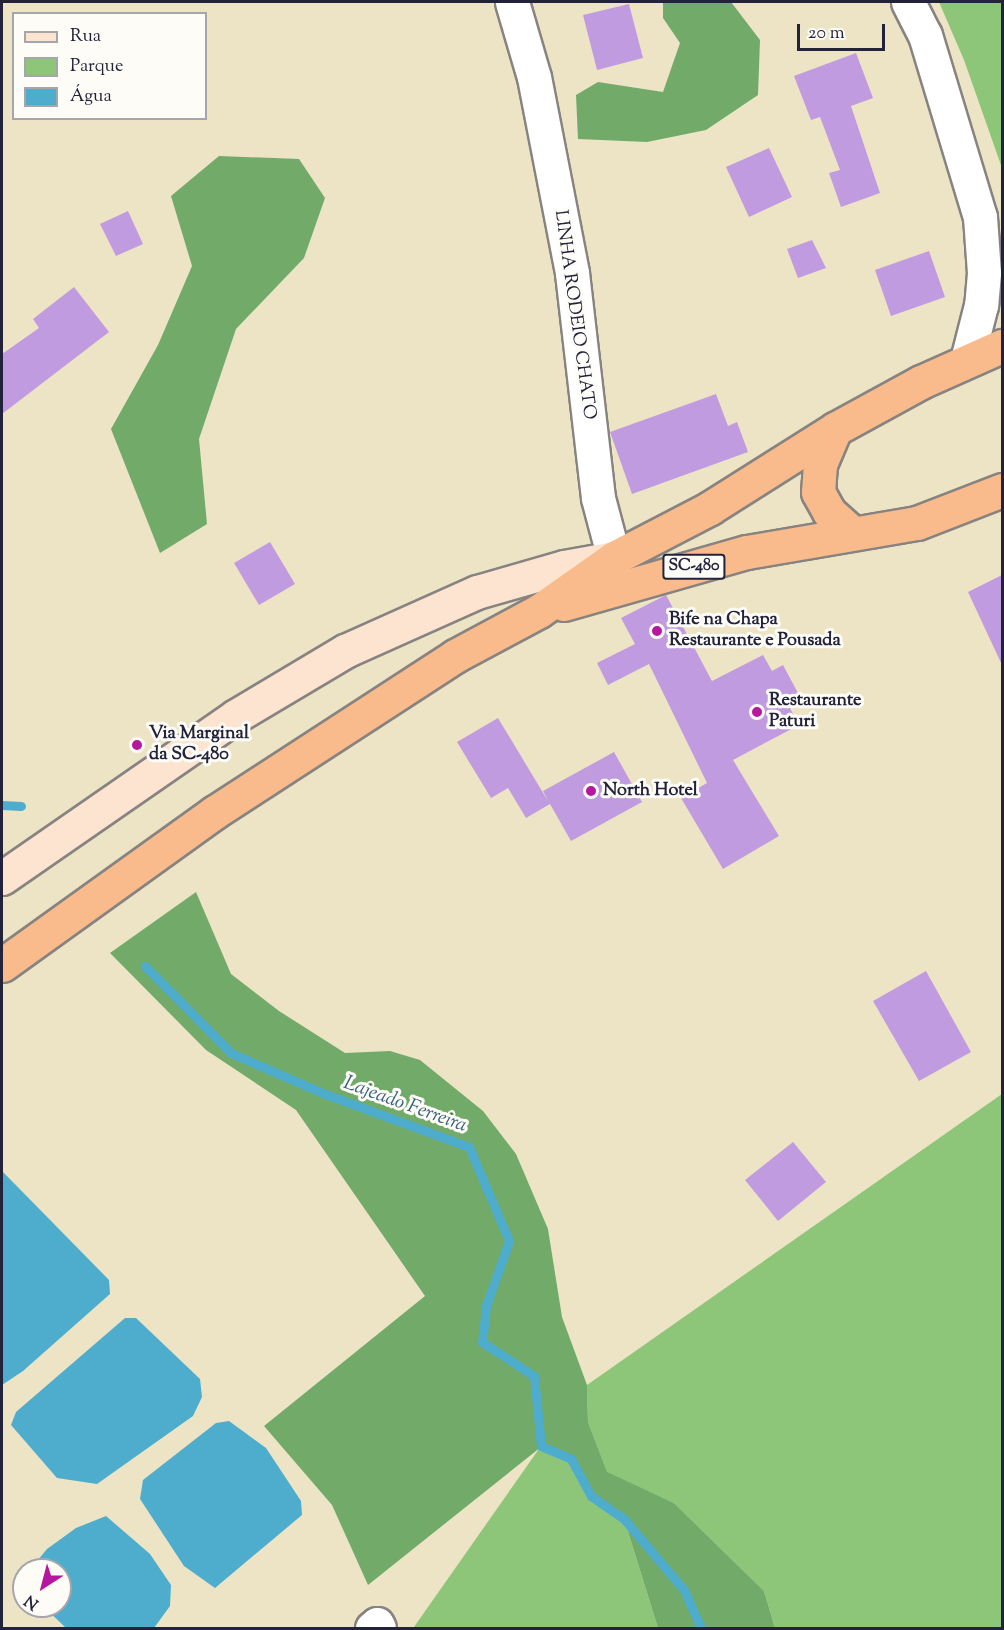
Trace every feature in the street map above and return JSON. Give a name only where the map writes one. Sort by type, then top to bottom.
[{"type":"highway","name":"SC-480","points":[[2,965],[215,813],[455,656],[539,611],[615,558],[710,508],[835,429],[967,360],[1002,346]]},
{"type":"highway","points":[[835,429],[820,464],[818,492],[829,512],[852,533]]},
{"type":"highway","name":"SC-480","points":[[539,611],[747,552],[917,523],[1002,490]]},
{"type":"main road","points":[[2,878],[209,734],[345,651],[477,592],[564,567],[615,558]]},
{"type":"street","name":"LINHA RODEIO CHATO","points":[[513,2],[534,77],[572,273],[598,498],[615,558]]},
{"type":"street","points":[[908,2],[925,35],[980,217],[984,273],[981,305],[967,360]]},
{"type":"street","points":[[980,217],[1002,250]]},
{"type":"green space","points":[[663,2],[731,2],[760,40],[758,95],[706,130],[647,142],[578,139],[576,95],[598,82],[663,92],[680,43],[663,18]]},
{"type":"green space","points":[[939,2],[1002,2],[1002,168],[964,60]]},
{"type":"green space","points":[[219,156],[299,159],[325,198],[304,258],[236,329],[199,439],[207,524],[160,553],[111,429],[158,345],[192,266],[171,196]]},
{"type":"green space","points":[[196,892],[231,974],[279,1011],[345,1053],[390,1051],[420,1060],[483,1111],[516,1154],[548,1229],[562,1317],[587,1385],[588,1422],[607,1472],[674,1503],[764,1591],[775,1628],[658,1628],[624,1519],[591,1496],[571,1459],[541,1447],[368,1585],[332,1505],[264,1426],[425,1296],[296,1110],[206,1050],[110,953]]},
{"type":"green space","points":[[1002,1094],[1002,1628],[775,1628],[764,1591],[674,1503],[607,1473],[588,1422],[587,1385]]},
{"type":"green space","points":[[541,1446],[571,1459],[591,1496],[624,1519],[658,1628],[414,1627]]},
{"type":"water","points":[[2,1171],[109,1280],[110,1294],[23,1371],[2,1385]]},
{"type":"water","points":[[125,1318],[136,1318],[200,1379],[202,1397],[193,1416],[97,1484],[57,1478],[11,1425],[16,1412]]},
{"type":"water","points":[[229,1421],[266,1448],[301,1501],[302,1515],[215,1588],[184,1566],[140,1499],[143,1480],[216,1423]]},
{"type":"water","points":[[106,1516],[150,1554],[171,1585],[170,1606],[154,1628],[66,1628],[56,1618],[72,1618],[72,1558],[40,1558],[47,1549],[76,1528]]},
{"type":"building","points":[[629,4],[643,58],[597,70],[583,15]]},
{"type":"building","points":[[856,53],[873,98],[851,106],[880,193],[841,207],[829,173],[840,170],[820,117],[811,120],[794,76]]},
{"type":"building","points":[[769,148],[792,197],[749,217],[726,167]]},
{"type":"building","points":[[128,211],[143,244],[116,256],[100,224]]},
{"type":"building","points":[[812,240],[826,268],[798,278],[787,249]]},
{"type":"building","points":[[929,251],[945,297],[891,316],[875,270]]},
{"type":"building","points":[[74,287],[109,332],[2,414],[2,354],[39,328],[33,319]]},
{"type":"building","points":[[716,394],[728,426],[737,422],[748,452],[632,494],[610,432]]},
{"type":"building","points":[[270,542],[295,584],[259,605],[234,563]]},
{"type":"building","points":[[1002,575],[1002,665],[968,592]]},
{"type":"building","points":[[666,595],[712,681],[763,655],[772,671],[783,665],[798,693],[785,699],[799,725],[733,760],[779,836],[723,869],[681,798],[707,783],[649,664],[608,685],[597,663],[635,644],[621,618]]},
{"type":"building","points":[[498,718],[548,801],[543,791],[614,752],[642,802],[571,841],[550,804],[526,818],[508,788],[491,798],[457,742]]},
{"type":"building","points":[[926,971],[971,1052],[919,1081],[873,1001]]},
{"type":"building","points":[[793,1142],[826,1182],[778,1221],[745,1180]]},
{"type":"waterway","name":"Lajeado Ferreira","points":[[2,805],[21,806]]},
{"type":"waterway","name":"Lajeado Ferreira","points":[[145,966],[231,1053],[325,1094],[469,1147],[509,1241],[486,1306],[482,1342],[534,1376],[541,1446],[571,1459],[591,1496],[624,1519],[684,1590],[701,1628]]},
{"type":"place","name":"Bife na Chapa Restaurante e Pousada","points":[[657,631]]},
{"type":"place","name":"Restaurante Paturi","points":[[757,712]]},
{"type":"place","name":"Via Marginal da SC-480","points":[[137,745]]},
{"type":"place","name":"North Hotel","points":[[591,791]]}]
